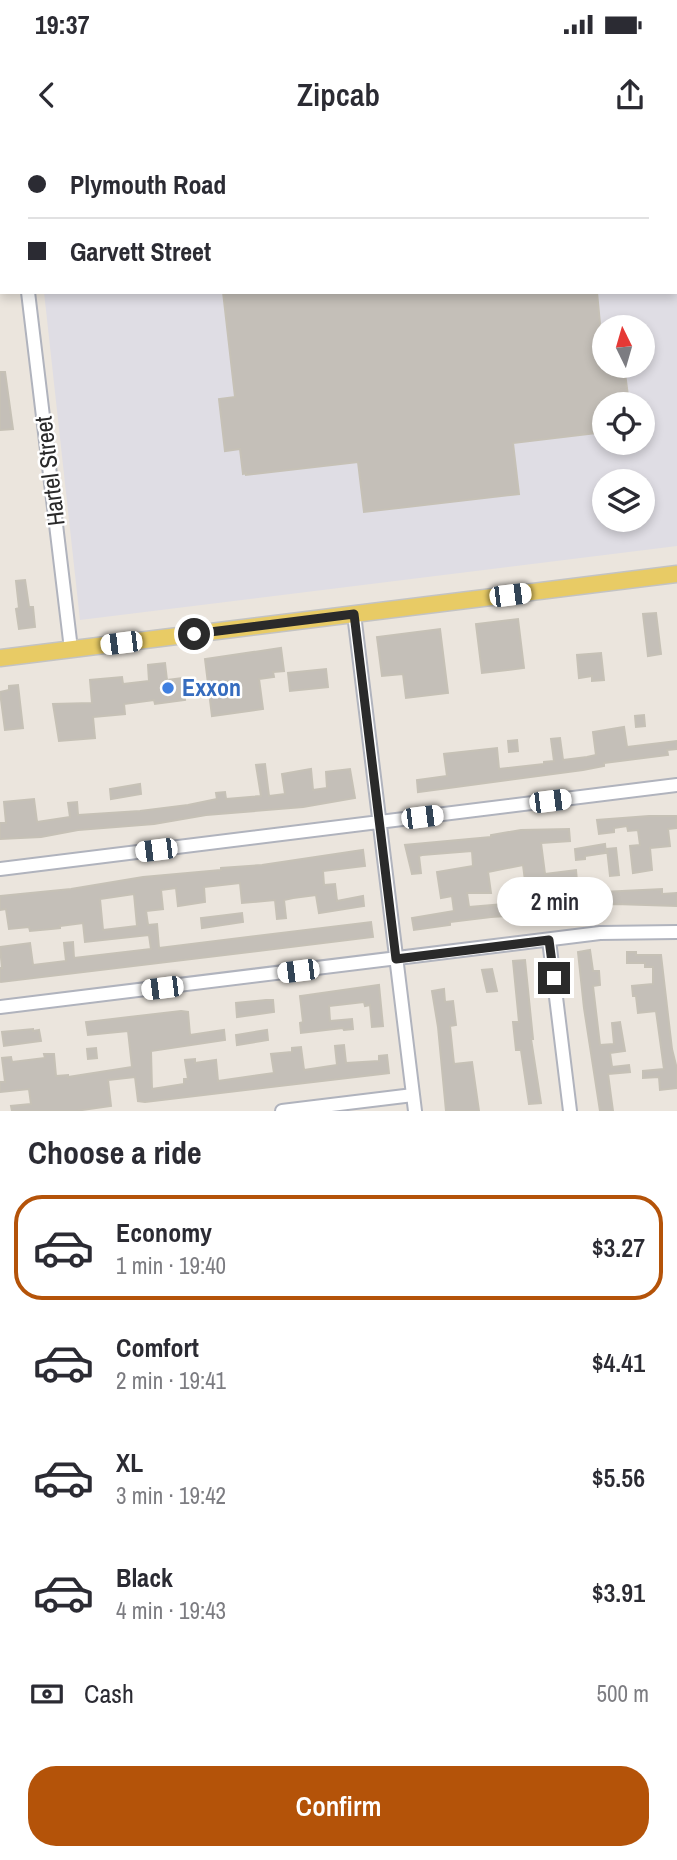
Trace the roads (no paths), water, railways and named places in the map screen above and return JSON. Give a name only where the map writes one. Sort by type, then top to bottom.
[{"type":"main road","points":[[0,658],[677,574]]},
{"type":"street","name":"Hartel Street","points":[[28,294],[71,649]]},
{"type":"street","points":[[354,614],[415,1111]]},
{"type":"street","points":[[0,869],[677,785]]},
{"type":"street","points":[[0,1007],[616,932],[677,932]]},
{"type":"street","points":[[549,940],[570,1111]]},
{"type":"street","points":[[282,1111],[413,1095]]},
{"type":"place","name":"Exxon","points":[[168,688]]}]
